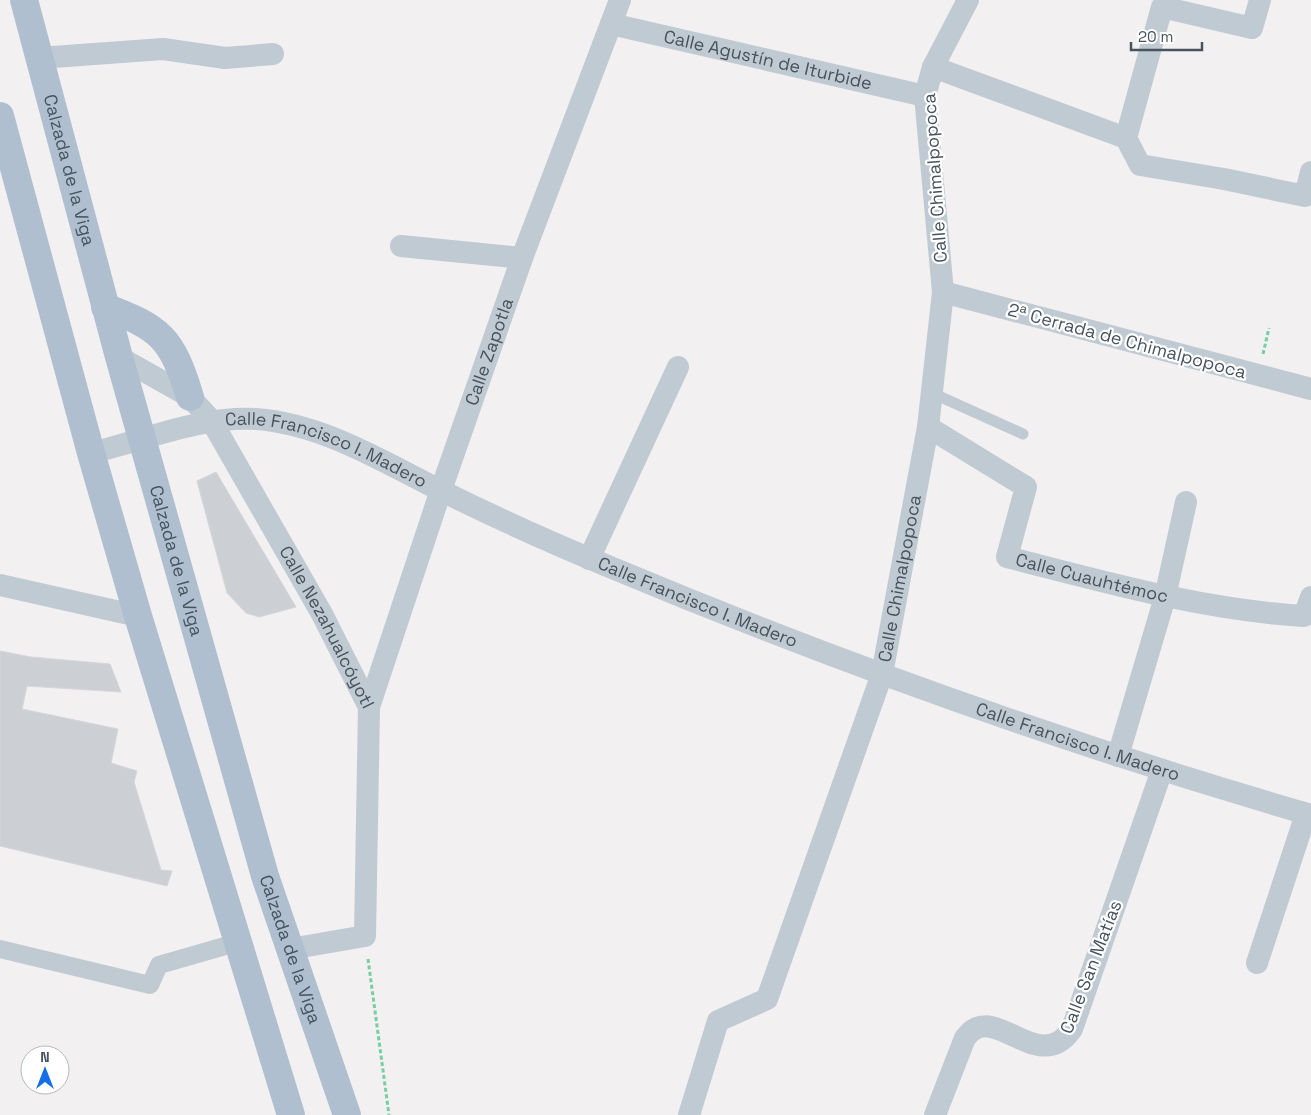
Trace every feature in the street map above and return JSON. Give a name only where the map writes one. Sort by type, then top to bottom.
[{"type":"main road","name":"Calzada de la Viga","points":[[24,0],[118,357],[265,876],[347,1115]]},
{"type":"main road","points":[[0,116],[91,453],[138,616],[223,887],[291,1115]]},
{"type":"main road","points":[[105,307],[148,325],[161,336],[176,359],[190,397]]},
{"type":"main road","points":[[223,887],[265,876]]},
{"type":"street","name":"Calle Zapotla","points":[[369,707],[441,490],[522,258],[611,24],[617,0]]},
{"type":"street","name":"Calle Chimalpopoca","points":[[689,1115],[718,1021],[767,999],[882,674],[928,427],[943,292],[926,96],[933,67],[968,0]]},
{"type":"street","points":[[1126,138],[1162,7],[1252,28],[1260,0]]},
{"type":"street","name":"Calle Agustín de Iturbide","points":[[611,24],[926,96]]},
{"type":"street","points":[[39,58],[163,49],[225,58],[273,54]]},
{"type":"street","points":[[933,67],[1126,138],[1140,165],[1224,179],[1305,196],[1311,172]]},
{"type":"street","points":[[401,246],[522,258]]},
{"type":"street","name":"2ª Cerrada de Chimalpopoca","points":[[943,292],[1311,389]]},
{"type":"street","name":"Calle Nezahualcóyotl","points":[[118,357],[190,397],[211,420],[322,614],[369,707],[365,936]]},
{"type":"street","points":[[589,559],[678,367]]},
{"type":"street","name":"Calle Francisco I. Madero","points":[[91,453],[211,420],[258,420],[306,428],[351,445],[441,490],[589,559],[735,620],[882,674],[1118,756],[1309,815]]},
{"type":"street","name":"Calle Cuauhtémoc","points":[[928,427],[1026,487],[1007,557],[1165,597],[1308,606]]},
{"type":"street","points":[[1118,756],[1165,597],[1186,502]]},
{"type":"street","points":[[0,585],[138,616]]},
{"type":"street","name":"Calle San Matías","points":[[935,1115],[964,1038],[974,1029],[988,1027],[1038,1045],[1053,1046],[1064,1040],[1072,1029],[1162,770]]},
{"type":"street","points":[[1257,963],[1309,815]]},
{"type":"street","points":[[290,949],[365,936]]},
{"type":"street","points":[[0,949],[150,985],[159,965],[239,942]]},
{"type":"lane","points":[[932,393],[1023,434]]},
{"type":"path","points":[[365,936],[388,1115]]},
{"type":"building","points":[[216,472],[296,607],[259,617],[246,613],[227,593],[197,481]]},
{"type":"building","points":[[0,651],[31,657],[110,664],[121,692],[27,686],[22,709],[118,729],[111,763],[137,771],[134,782],[161,870],[172,871],[167,886],[0,846]]}]
